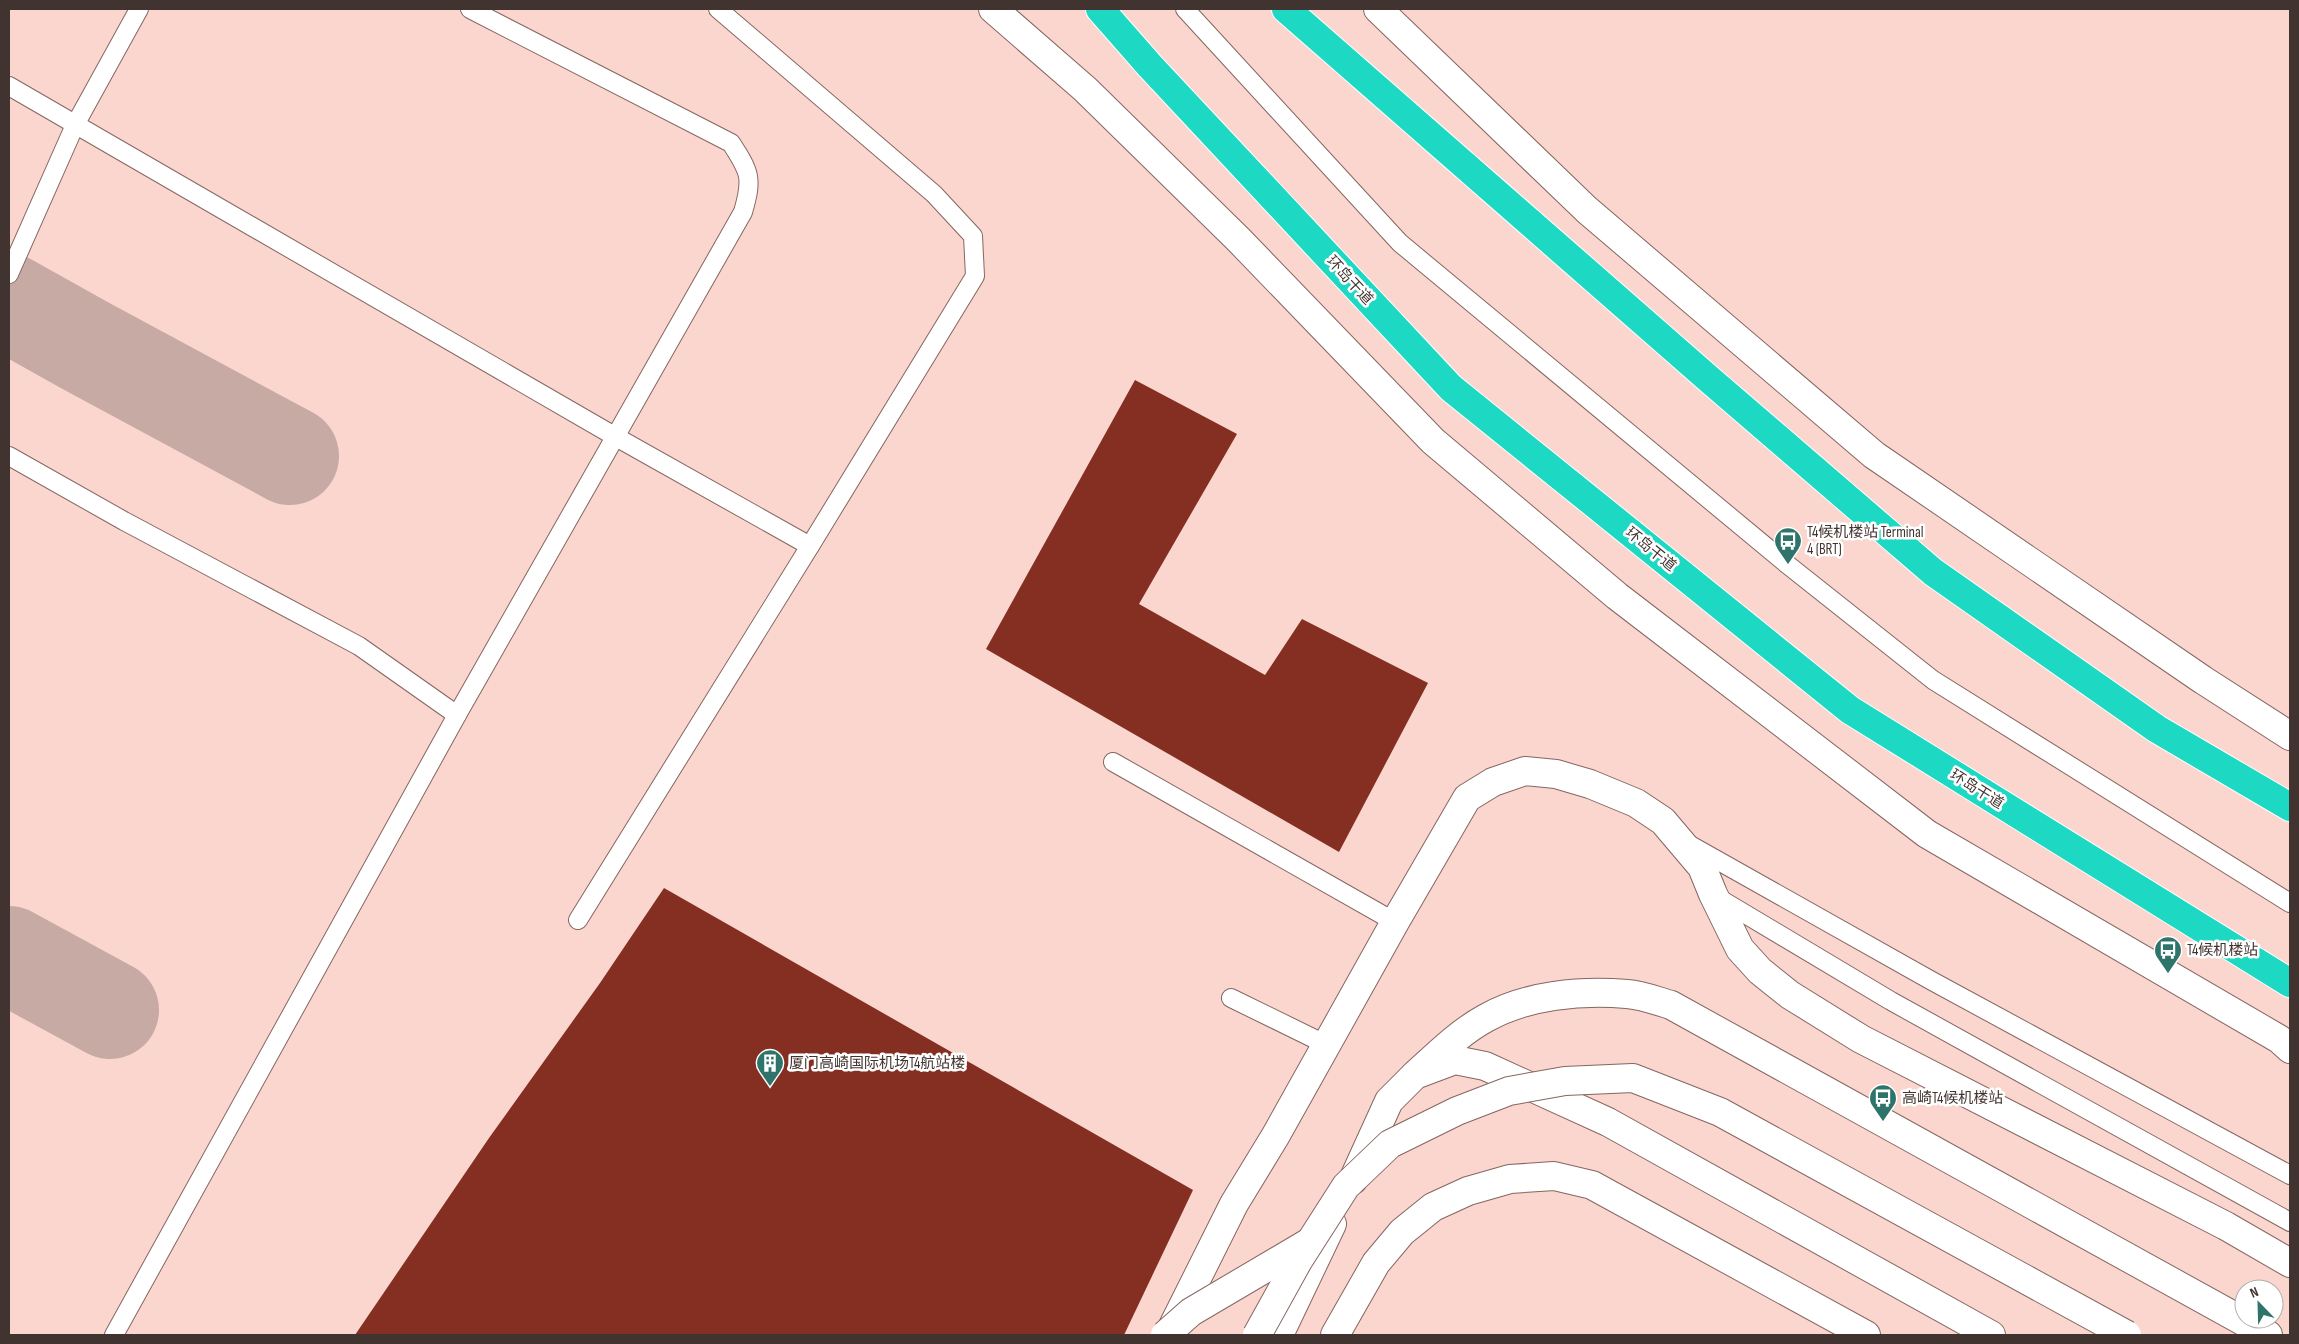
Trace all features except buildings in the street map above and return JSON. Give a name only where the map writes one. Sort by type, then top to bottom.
[{"type":"highway","name":"环岛干道","points":[[1100,9],[1150,66],[1451,388],[1850,710],[2290,983]]},
{"type":"highway","points":[[1286,9],[1710,380],[1933,572],[2157,729],[2290,807]]},
{"type":"street","points":[[993,9],[1099,102],[1238,239],[1433,441],[1617,596],[1927,834],[2286,1036]]},
{"type":"street","points":[[1378,9],[1587,210],[1874,455],[2203,680],[2290,736]]},
{"type":"street","points":[[1167,1335],[1234,1204],[1327,1045],[1467,798],[1493,782],[1525,771],[1556,774],[1615,793],[1636,803],[1664,821],[1702,867],[1712,894],[1740,949],[1760,971],[1790,995],[1861,1039],[2218,1221],[2290,1263]]},
{"type":"street","points":[[1279,1335],[1389,1101],[1455,1040],[1486,1018],[1518,1004],[1552,996],[1588,993],[1628,994],[1672,1005],[2268,1335]]},
{"type":"street","points":[[1415,1075],[1455,1060],[1485,1066],[1494,1070],[1608,1122],[1992,1335]]},
{"type":"street","points":[[1257,1335],[1346,1186],[1390,1144],[1457,1111],[1509,1091],[1565,1080],[1633,1078],[1720,1112],[2127,1335]]},
{"type":"street","points":[[1335,1335],[1376,1263],[1402,1232],[1433,1207],[1468,1190],[1510,1179],[1554,1176],[1592,1184],[1866,1335]]},
{"type":"street","points":[[1167,1335],[1191,1312],[1312,1241]]},
{"type":"lane","points":[[9,274],[75,125],[139,9]]},
{"type":"lane","points":[[114,1335],[457,715],[744,212],[750,188],[747,167],[731,143],[470,9]]},
{"type":"lane","points":[[578,920],[975,276],[972,236],[934,194],[718,9]]},
{"type":"lane","points":[[1185,9],[1400,243],[1788,566],[1933,680],[2127,803],[2290,903]]},
{"type":"lane","points":[[9,86],[616,437],[810,546]]},
{"type":"lane","points":[[9,456],[124,521],[359,646],[457,715]]},
{"type":"lane","points":[[1113,762],[1395,922]]},
{"type":"lane","points":[[1680,840],[1941,986],[2290,1175]]},
{"type":"lane","points":[[1712,894],[1891,1000],[2290,1222]]},
{"type":"lane","points":[[1231,998],[1327,1045]]},
{"type":"taxiway","points":[[9,303],[290,456]]},
{"type":"taxiway","points":[[9,955],[110,1010]]},
{"type":"place","name":"T4候机楼站 Terminal 4 (BRT)","points":[[1788,565]]},
{"type":"place","name":"T4候机楼站","points":[[2168,974]]},
{"type":"place","name":"厦门高崎国际机场T4航站楼","points":[[770,1087]]},
{"type":"place","name":"高崎T4候机楼站","points":[[1883,1122]]}]
